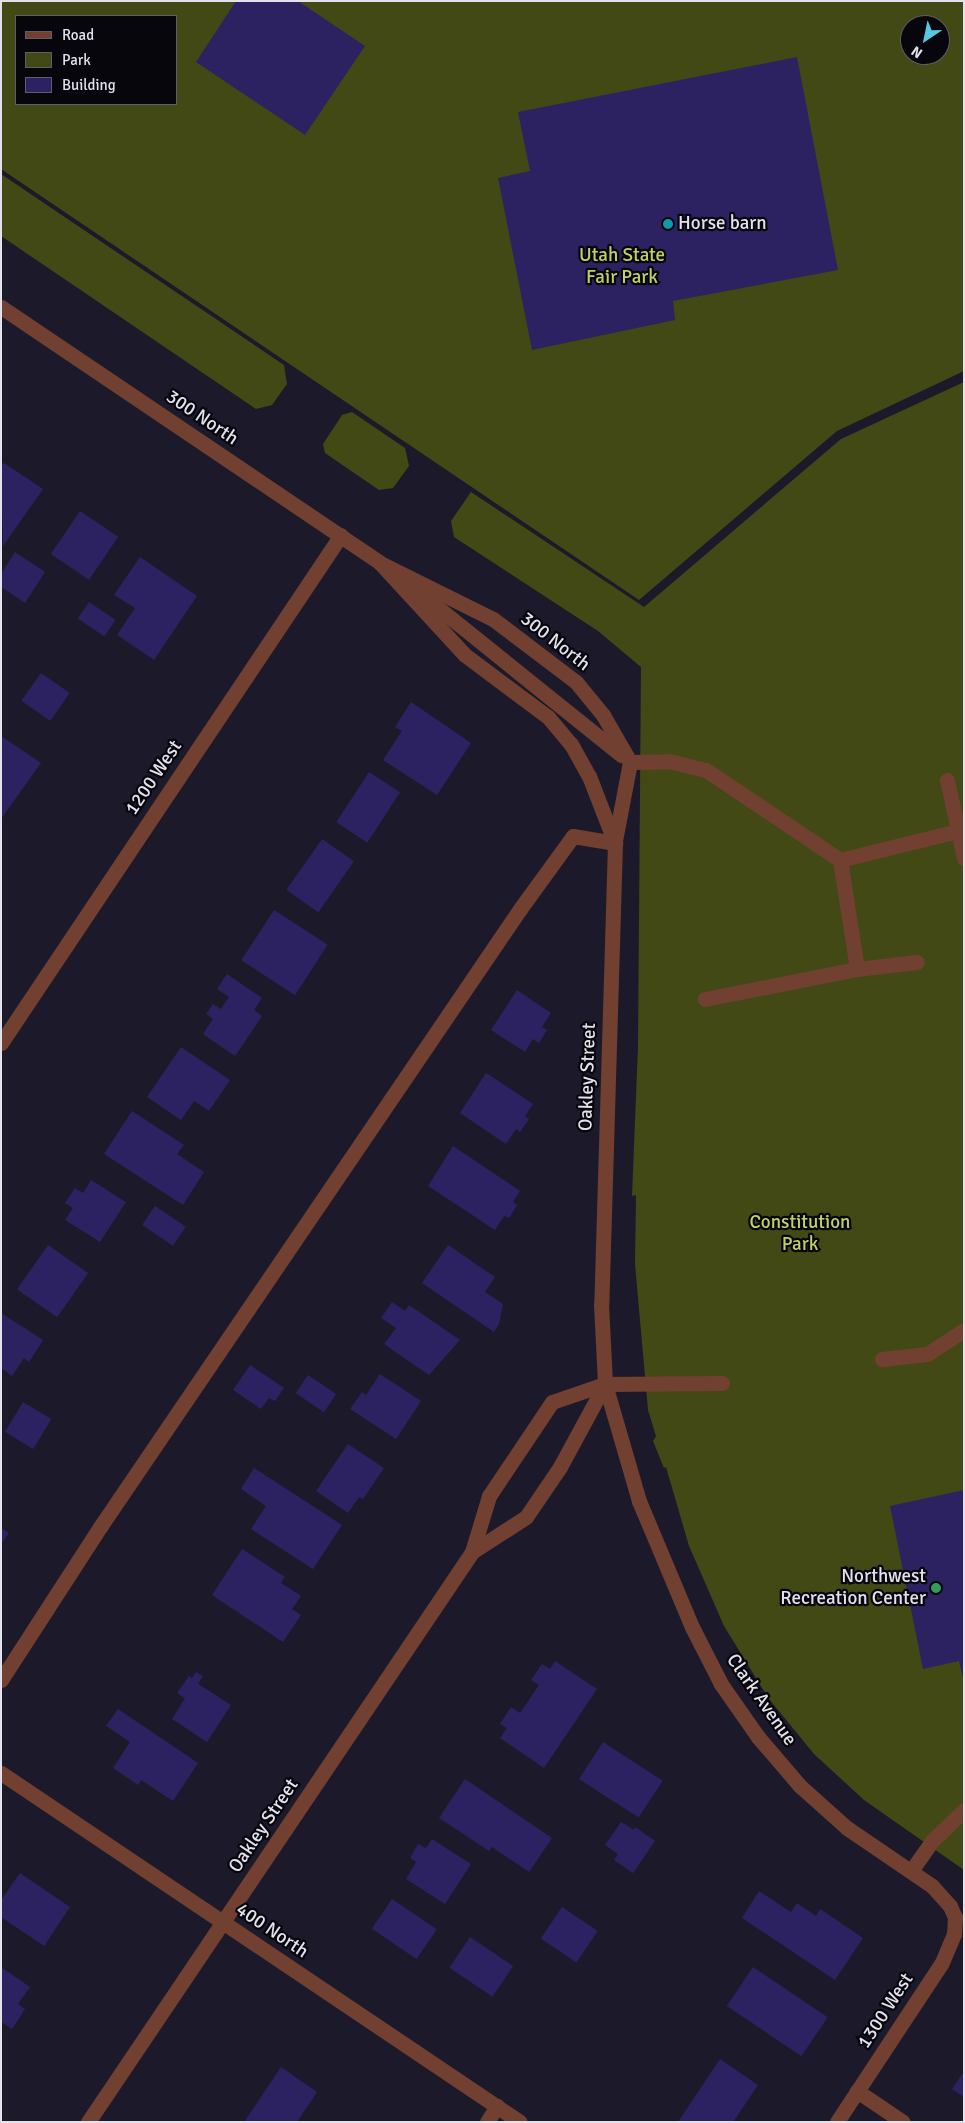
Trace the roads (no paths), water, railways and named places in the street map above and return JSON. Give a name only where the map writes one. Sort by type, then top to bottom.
[{"type":"street","name":"300 North","points":[[1,307],[380,563],[493,619],[576,682],[603,715],[630,762]]},
{"type":"street","name":"1200 West","points":[[4,1034],[341,535]]},
{"type":"street","name":"300 North","points":[[380,563],[465,655],[548,717],[571,744],[589,776]]},
{"type":"street","points":[[380,563],[478,636],[630,762],[669,760],[706,770],[840,860],[857,969]]},
{"type":"street","points":[[1,1680],[100,1527],[520,909],[573,836],[615,843],[630,762]]},
{"type":"street","name":"Oakley Street","points":[[472,1552],[526,1518],[560,1467],[605,1384],[601,1304],[615,843],[589,776]]},
{"type":"street","points":[[946,780],[964,858]]},
{"type":"street","points":[[840,860],[957,831]]},
{"type":"street","points":[[705,999],[857,969],[917,962]]},
{"type":"street","points":[[882,1359],[927,1354],[964,1330]]},
{"type":"street","points":[[605,1384],[722,1384]]},
{"type":"street","name":"Oakley Street","points":[[88,2122],[472,1552],[489,1496],[552,1402],[605,1384]]},
{"type":"street","name":"Clark Avenue","points":[[605,1384],[639,1500],[692,1627],[721,1684],[758,1738],[800,1786],[847,1828],[911,1871],[942,1895],[954,1918]]},
{"type":"street","name":"400 North","points":[[1,1773],[520,2122]]},
{"type":"street","points":[[911,1871],[932,1841],[964,1810]]},
{"type":"street","name":"1300 West","points":[[837,2122],[941,1964],[954,1934],[954,1918]]},
{"type":"street","points":[[857,2091],[903,2122]]},
{"type":"street","points":[[487,2122],[497,2106]]},
{"type":"place","name":"Horse barn","points":[[668,224]]},
{"type":"place","name":"Northwest Recreation Center","points":[[936,1588]]},
{"type":"park label","name":"Utah State Fair Park","points":[[622,267]]},
{"type":"park label","name":"Constitution Park","points":[[800,1234]]}]
